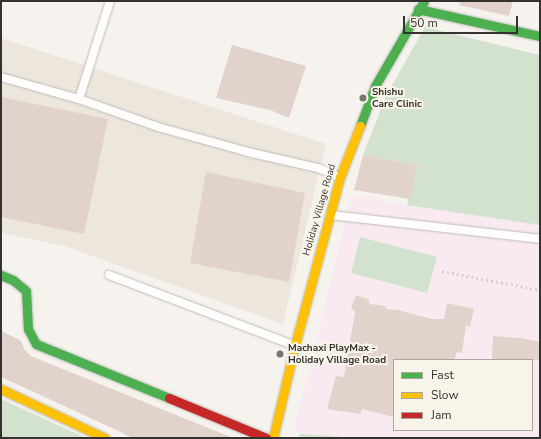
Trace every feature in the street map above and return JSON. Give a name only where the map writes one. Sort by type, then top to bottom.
[{"type":"street","name":"Holiday Village Road","points":[[273,438],[295,345],[340,177],[375,86],[418,9],[424,1]]},
{"type":"street","points":[[418,9],[540,36]]},
{"type":"street","points":[[1,274],[13,280],[26,291],[28,329],[36,344],[266,438]]},
{"type":"street","points":[[1,389],[105,438]]},
{"type":"lane","points":[[79,99],[110,1]]},
{"type":"lane","points":[[1,77],[79,99],[158,127],[318,168],[340,177]]},
{"type":"lane","points":[[330,214],[540,239]]},
{"type":"lane","points":[[109,275],[295,345]]},
{"type":"path","points":[[442,271],[540,290]]},
{"type":"shaded area","points":[[1,38],[326,144],[283,324],[64,246],[1,233]]},
{"type":"shaded area","points":[[351,196],[540,225],[540,438],[358,438],[300,434],[294,427],[312,360]]},
{"type":"green space","points":[[425,27],[540,55],[540,225],[407,205],[417,165],[363,155],[386,96]]},
{"type":"green space","points":[[360,237],[437,257],[427,293],[351,273]]},
{"type":"green space","points":[[1,399],[86,438],[1,438]]},
{"type":"green space","points":[[300,434],[358,438],[299,438]]},
{"type":"building","points":[[460,1],[513,1],[509,16],[459,5]]},
{"type":"building","points":[[232,45],[306,66],[289,118],[270,110],[216,98]]},
{"type":"building","points":[[1,97],[108,119],[84,234],[1,217]]},
{"type":"building","points":[[363,155],[417,165],[410,199],[354,190]]},
{"type":"building","points":[[206,172],[305,193],[289,282],[190,263]]},
{"type":"building","points":[[356,295],[368,299],[370,304],[385,306],[386,309],[398,310],[432,319],[444,319],[447,303],[474,309],[470,327],[466,325],[462,353],[457,352],[454,359],[393,359],[393,417],[362,409],[360,414],[327,409],[336,376],[344,377],[355,312],[351,307]]},
{"type":"building","points":[[1,331],[20,340],[25,350],[31,356],[233,438],[133,438],[1,377]]},
{"type":"building","points":[[493,336],[521,338],[540,342],[540,360],[492,359]]},
{"type":"traffic: fast","points":[[360,126],[375,86],[424,1]]},
{"type":"traffic: fast","points":[[418,9],[540,36]]},
{"type":"traffic: fast","points":[[1,275],[13,280],[26,291],[28,329],[36,344],[169,398]]},
{"type":"traffic: slow","points":[[273,438],[295,345],[340,177],[360,126]]},
{"type":"traffic: slow","points":[[1,389],[105,438]]},
{"type":"traffic: jam","points":[[169,398],[266,438]]},
{"type":"place","name":"Shishu Care Clinic","points":[[363,98]]},
{"type":"place","name":"Machaxi PlayMax - Holiday Village Road","points":[[280,354]]}]
